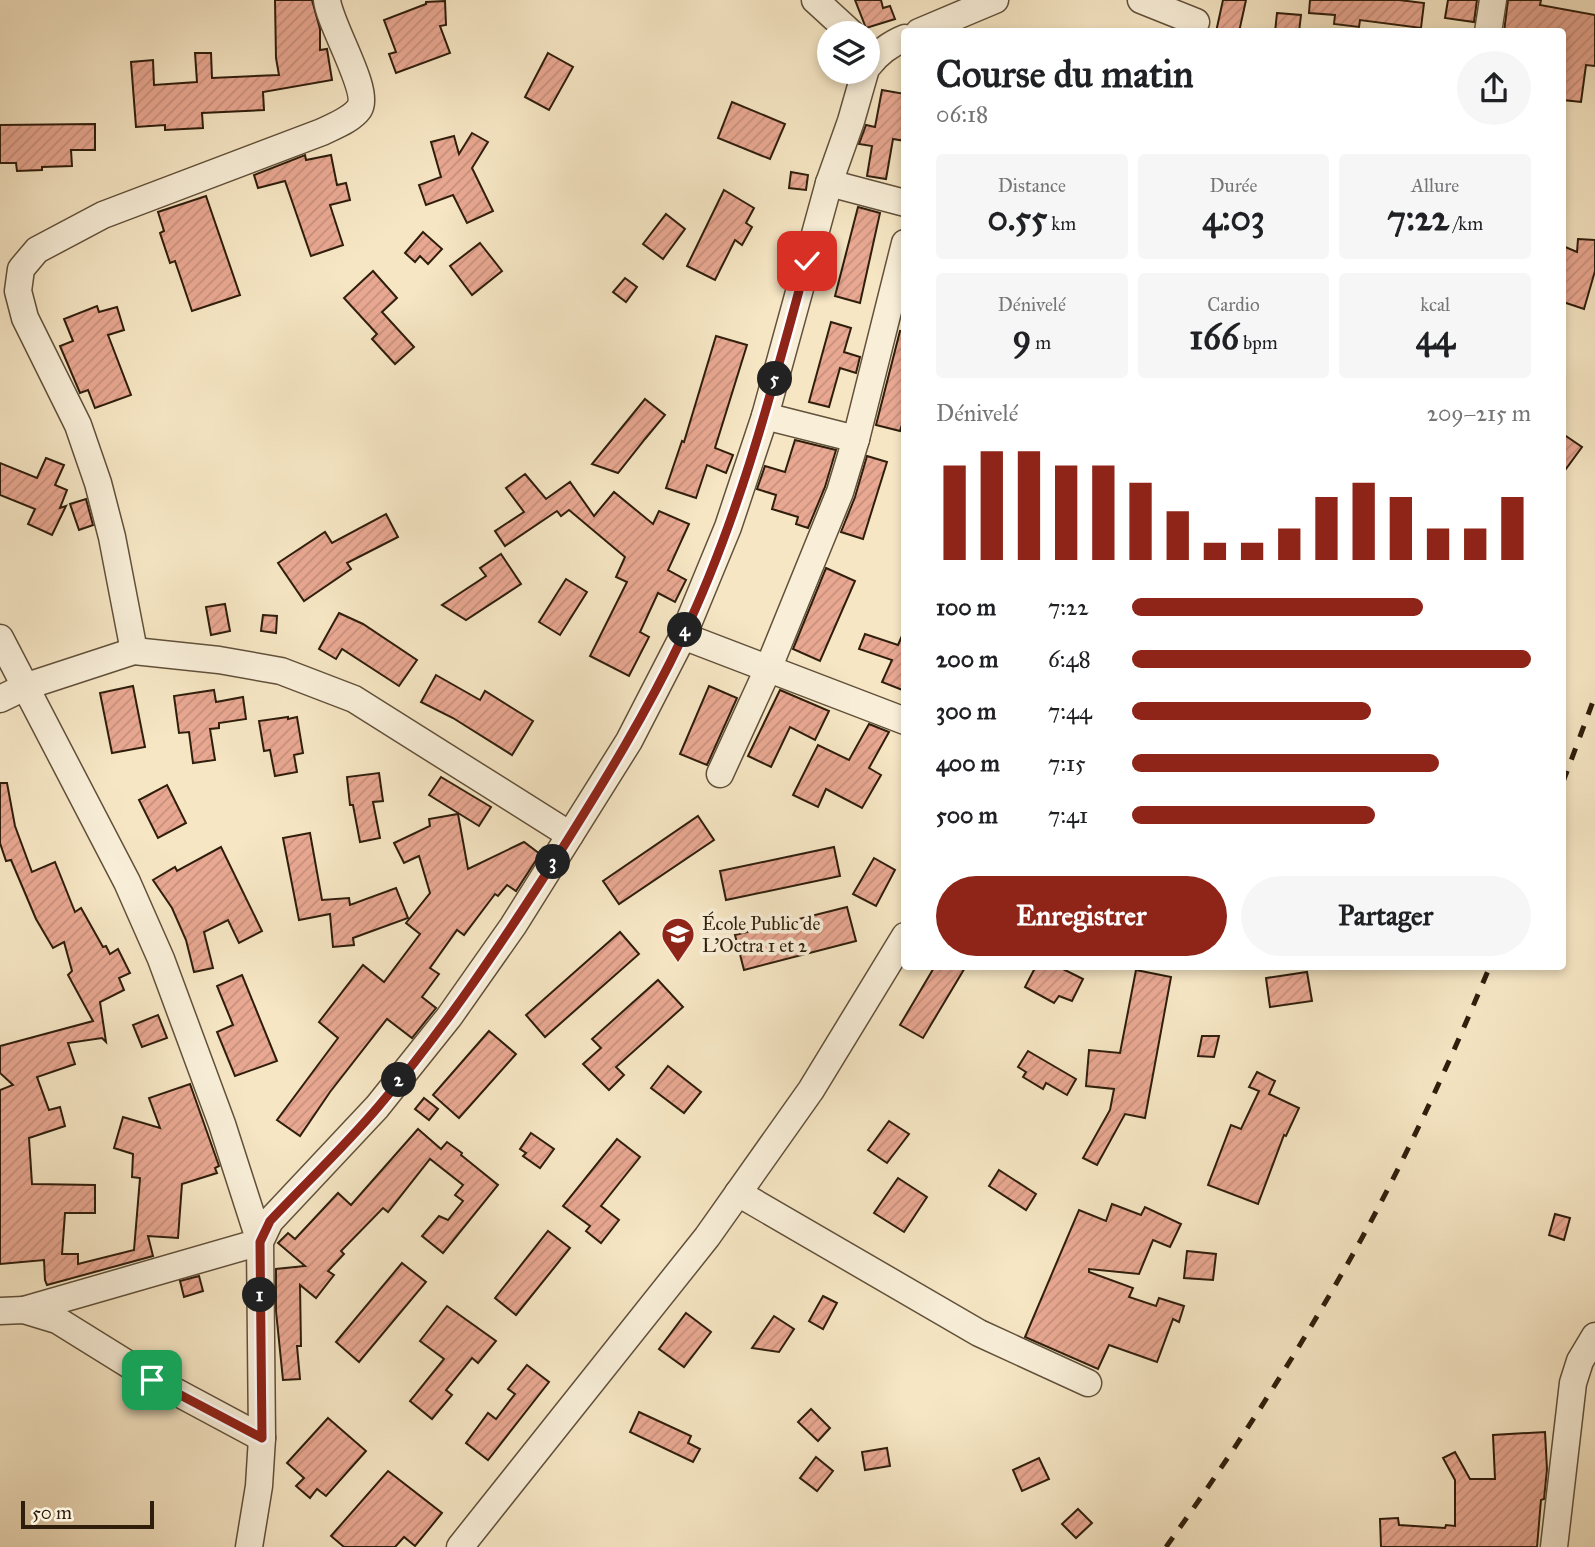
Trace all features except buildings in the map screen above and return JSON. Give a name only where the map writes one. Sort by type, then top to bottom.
[{"type":"street","points":[[134,651],[112,537],[98,482],[78,425],[25,318],[18,291],[21,269],[37,250],[103,215],[322,132],[349,118],[360,108],[363,98],[361,86],[338,38],[327,0]]},
{"type":"street","points":[[816,0],[838,21]]},
{"type":"street","points":[[928,28],[995,0]]},
{"type":"street","points":[[1141,0],[1196,18]]},
{"type":"street","points":[[1489,28],[1493,0]]},
{"type":"street","points":[[880,53],[901,40]]},
{"type":"street","points":[[12,1310],[260,1242],[270,1221],[377,1107],[449,1017],[513,926],[629,740],[683,636],[728,527],[765,416],[829,183],[862,84]]},
{"type":"street","points":[[829,183],[901,202]]},
{"type":"street","points":[[720,774],[768,669],[840,492],[901,259]]},
{"type":"street","points":[[765,416],[856,439]]},
{"type":"street","points":[[683,636],[901,719]]},
{"type":"street","points":[[0,638],[127,882],[161,959],[222,1124],[260,1242],[262,1438],[259,1486],[249,1547]]},
{"type":"street","points":[[0,699],[27,686],[134,651],[219,660],[281,671],[354,699],[570,835]]},
{"type":"street","points":[[460,1547],[698,1248],[811,1090],[901,943]]},
{"type":"street","points":[[738,1193],[979,1333],[1088,1383]]},
{"type":"street","points":[[12,1310],[57,1320],[152,1380],[262,1438]]},
{"type":"street","points":[[1555,1547],[1573,1383],[1580,1361],[1595,1336]]},
{"type":"railway","points":[[1566,774],[1595,696]]},
{"type":"railway","points":[[1166,1547],[1269,1394],[1363,1236],[1430,1103],[1488,970]]},
{"type":"place","name":"École Public de L'Octra 1 et 2","points":[[678,964]]},
{"type":"route","points":[[152,1380],[262,1438],[260,1242],[270,1221],[377,1107],[449,1017],[513,926],[629,740],[683,636],[728,527],[765,416],[807,261]]}]
